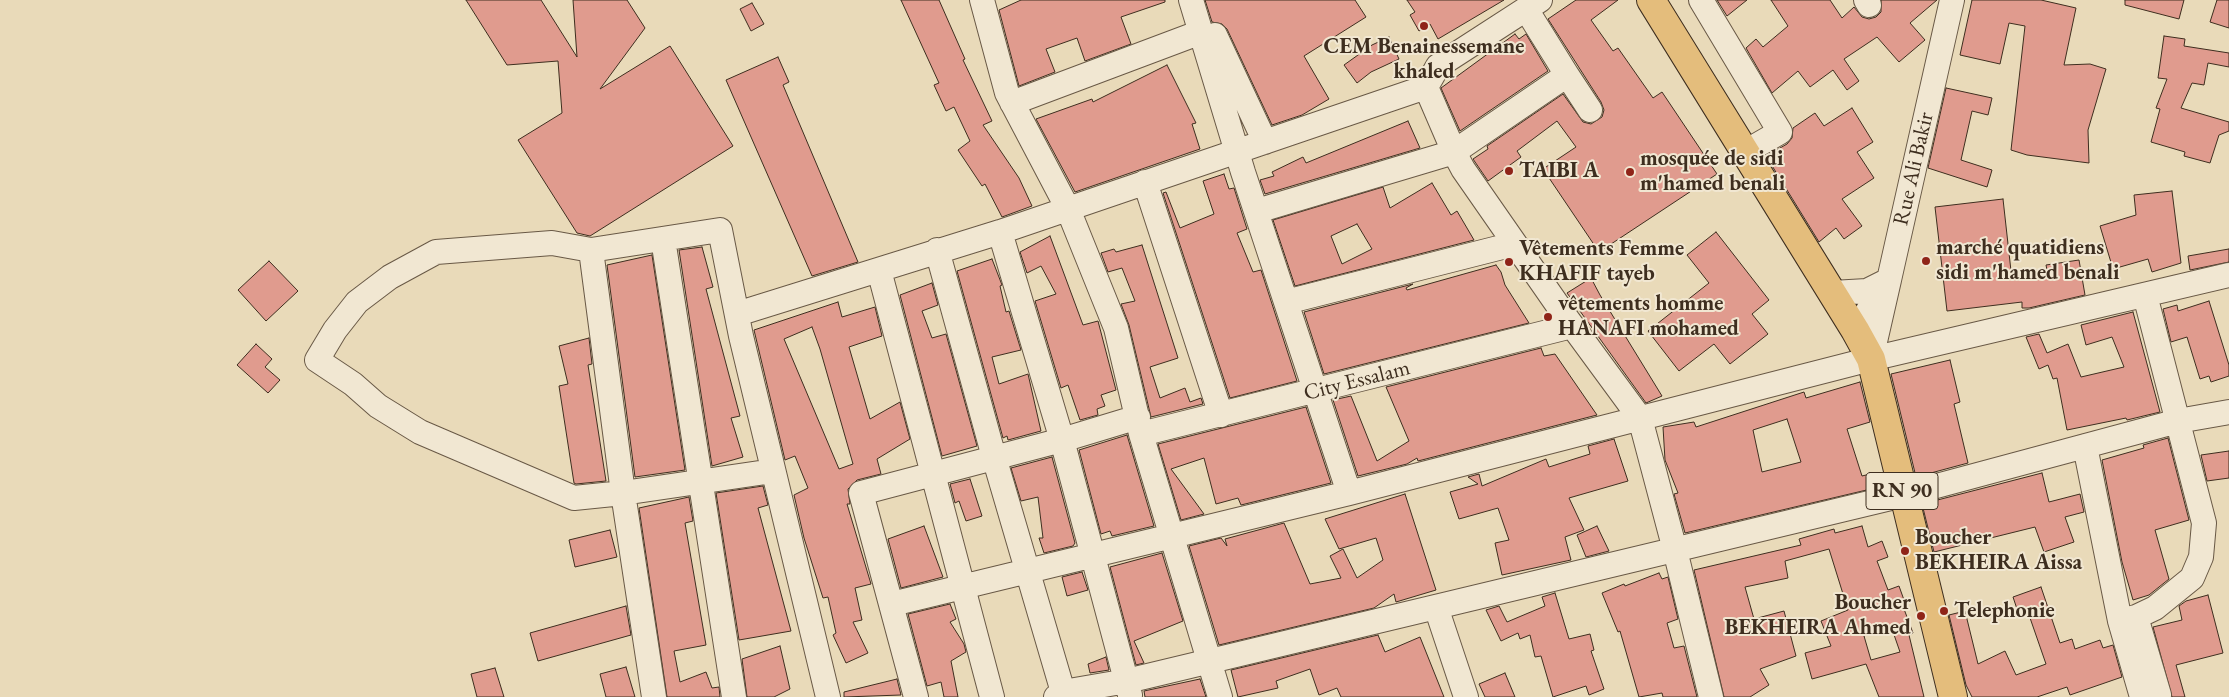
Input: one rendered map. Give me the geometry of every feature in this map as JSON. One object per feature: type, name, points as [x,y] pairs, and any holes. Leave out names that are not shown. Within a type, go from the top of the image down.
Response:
[{"type":"main road","name":"RN 90","points":[[1650,0],[1855,330],[1871,359],[1953,697]]},
{"type":"main road","name":"RN 90","points":[[1669,0],[1763,142],[1832,293]]},
{"type":"street","points":[[982,0],[1007,93],[1068,209],[1116,328],[1140,426],[1220,697]]},
{"type":"street","points":[[1192,0],[1256,211],[1349,493]]},
{"type":"street","points":[[1199,0],[1265,142]]},
{"type":"street","points":[[1689,0],[1763,142],[1780,132],[1701,0]]},
{"type":"street","name":"Rue Ali Bakir","points":[[1855,330],[1889,280],[1952,0]]},
{"type":"street","points":[[737,314],[937,250],[1000,232],[1426,87],[1438,66],[1533,4],[1567,75],[1590,110]]},
{"type":"street","points":[[1012,103],[1201,32]]},
{"type":"street","points":[[1256,211],[1454,152],[1567,75]]},
{"type":"street","points":[[1426,87],[1454,152],[1514,244],[1640,418],[1675,550],[1710,697]]},
{"type":"street","points":[[1145,182],[1221,414]]},
{"type":"street","points":[[773,471],[623,493],[574,498],[420,432],[378,406],[353,384],[317,360],[335,330],[357,302],[390,278],[436,252],[552,243],[591,250],[720,230],[773,471],[828,697]]},
{"type":"street","points":[[1000,232],[1062,440],[1129,689]]},
{"type":"street","points":[[663,239],[734,697]]},
{"type":"street","points":[[1286,302],[1514,244]]},
{"type":"street","points":[[591,250],[623,493],[654,697]]},
{"type":"street","points":[[937,250],[994,457],[1028,571],[1059,695],[1129,689],[1209,662],[1903,495],[2178,421],[2229,412]]},
{"type":"street","points":[[879,270],[992,697]]},
{"type":"street","points":[[916,697],[892,604],[1349,493],[1871,359],[2229,274]]},
{"type":"street","points":[[1832,293],[1868,291],[1889,280]]},
{"type":"street","points":[[1871,359],[1889,280]]},
{"type":"street","points":[[2128,619],[2155,608],[2192,578],[2201,557],[2204,523],[2145,295]]},
{"type":"street","name":"City Essalam","points":[[892,604],[861,493],[1062,440],[1221,414],[1316,392],[1572,326]]},
{"type":"street","points":[[2085,446],[2128,619],[2142,697]]},
{"type":"street","points":[[1436,607],[1466,697]]},
{"type":"street","points":[[2128,619],[2159,695],[2151,697]]},
{"type":"building","points":[[466,0],[541,0],[577,57],[573,0],[627,0],[645,28],[600,89],[670,46],[733,146],[590,236],[577,233],[518,140],[562,113],[558,61],[507,65]]},
{"type":"building","points":[[901,0],[939,0],[965,59],[963,60],[992,121],[983,125],[1019,178],[1032,206],[1002,217],[985,184],[982,186],[958,150],[970,141],[954,107],[946,111],[934,85],[939,83]]},
{"type":"building","points":[[1021,0],[1165,0],[1165,2],[1121,17],[1131,44],[1085,61],[1077,38],[1046,49],[1055,72],[1019,86],[999,10]]},
{"type":"building","points":[[1205,0],[1355,0],[1366,17],[1304,56],[1329,99],[1302,115],[1272,125],[1227,29],[1222,24],[1212,22]]},
{"type":"building","points":[[1407,0],[1504,0],[1438,39],[1430,24],[1419,31],[1410,15],[1415,12]]},
{"type":"building","name":"mosquée de sidi m'hamed benali","points":[[1576,0],[1618,0],[1591,20],[1613,51],[1618,48],[1653,98],[1662,92],[1717,174],[1599,252],[1543,169],[1576,147],[1557,121],[1517,151],[1521,157],[1488,181],[1473,159],[1488,149],[1487,146],[1563,94],[1583,122],[1591,124],[1602,117],[1604,110],[1601,102],[1548,19]]},
{"type":"building","points":[[1717,0],[1747,0],[1727,16]]},
{"type":"building","points":[[1771,0],[1830,0],[1842,18],[1854,7],[1862,17],[1869,19],[1876,17],[1881,12],[1881,0],[1937,0],[1910,23],[1925,40],[1899,62],[1877,37],[1844,59],[1859,81],[1847,90],[1833,70],[1810,87],[1798,71],[1772,93],[1746,48],[1756,39],[1763,47],[1788,26]]},
{"type":"building","points":[[1972,0],[2041,0],[2076,8],[2064,65],[2090,64],[2106,69],[2088,130],[2089,163],[2027,155],[2011,150],[2025,26],[2009,23],[2000,64],[1960,55]]},
{"type":"building","points":[[2125,0],[2184,0],[2179,19],[2125,5]]},
{"type":"building","points":[[2217,0],[2229,0],[2229,28],[2210,22]]},
{"type":"building","points":[[752,3],[764,24],[751,31],[740,9]]},
{"type":"building","points":[[1515,34],[1519,39],[1526,34],[1548,71],[1460,131],[1441,88]]},
{"type":"building","points":[[2164,36],[2185,39],[2184,46],[2229,53],[2229,67],[2208,63],[2204,85],[2192,83],[2181,108],[2229,122],[2229,131],[2219,135],[2210,163],[2184,156],[2185,152],[2151,142],[2160,109],[2156,108],[2167,79],[2158,78]]},
{"type":"building","points":[[1389,37],[1399,59],[1371,72],[1357,83],[1344,65],[1372,45]]},
{"type":"building","points":[[778,57],[789,82],[783,85],[858,262],[812,276],[726,80]]},
{"type":"building","points":[[1167,65],[1196,123],[1192,124],[1200,149],[1075,192],[1036,119],[1092,99],[1093,102]]},
{"type":"building","points":[[1946,88],[1992,98],[1988,115],[1972,111],[1961,160],[1992,170],[1987,187],[1928,168]]},
{"type":"building","points":[[1852,108],[1873,142],[1857,152],[1874,178],[1842,199],[1862,226],[1844,239],[1836,228],[1819,242],[1766,156],[1787,144],[1792,138],[1793,128],[1815,113],[1824,126]]},
{"type":"building","points":[[1408,121],[1420,148],[1265,194],[1260,180],[1274,176],[1272,172],[1303,157],[1306,163]]},
{"type":"building","points":[[1224,174],[1229,189],[1234,188],[1247,229],[1237,233],[1253,272],[1261,270],[1297,381],[1230,398],[1163,193],[1166,192],[1180,228],[1214,214],[1203,181]]},
{"type":"building","points":[[1432,183],[1451,215],[1457,211],[1474,240],[1295,286],[1273,220],[1383,187],[1390,208]],"holes":[[[1357,224],[1372,249],[1342,264],[1331,236]]]},
{"type":"building","points":[[2172,191],[2181,263],[2152,272],[2148,259],[2113,269],[2100,226],[2136,215],[2134,195]]},
{"type":"building","points":[[2003,199],[2011,271],[2047,270],[2046,265],[2079,260],[2085,295],[2029,308],[2022,308],[2022,302],[1947,311],[1935,207]]},
{"type":"building","points":[[1716,232],[1769,300],[1752,314],[1768,334],[1730,364],[1714,344],[1679,371],[1648,331],[1709,283],[1687,255]]},
{"type":"building","points":[[1050,236],[1083,325],[1098,321],[1116,390],[1101,395],[1105,406],[1097,409],[1098,415],[1080,420],[1068,385],[1061,388],[1035,301],[1056,294],[1041,266],[1027,273],[1020,252]]},
{"type":"building","points":[[1142,245],[1178,358],[1150,367],[1160,398],[1185,388],[1190,402],[1201,398],[1203,404],[1151,417],[1129,325],[1121,304],[1135,301],[1122,268],[1108,272],[1101,253],[1114,249],[1116,252]]},
{"type":"building","points":[[702,247],[713,287],[706,289],[740,416],[731,418],[743,457],[712,466],[679,250]]},
{"type":"building","points":[[2229,249],[2229,262],[2190,270],[2188,256]]},
{"type":"building","points":[[652,255],[685,470],[635,477],[607,265]]},
{"type":"building","points":[[992,259],[1002,285],[1000,286],[1006,312],[1009,311],[1021,350],[992,357],[999,384],[1028,374],[1041,431],[1008,440],[1007,436],[1003,438],[957,271]]},
{"type":"building","points":[[269,261],[298,291],[266,321],[238,290]]},
{"type":"building","points":[[1496,265],[1501,272],[1505,285],[1529,323],[1324,374],[1304,312],[1413,284],[1406,288],[1407,290]]},
{"type":"building","points":[[1591,278],[1662,396],[1646,403],[1567,293]]},
{"type":"building","points":[[932,283],[938,305],[922,311],[932,338],[946,334],[977,446],[942,456],[900,295]]},
{"type":"building","points":[[2209,301],[2229,365],[2229,376],[2211,382],[2209,376],[2200,379],[2187,337],[2171,342],[2163,309],[2177,305],[2178,311]]},
{"type":"building","points":[[838,302],[842,317],[875,307],[882,336],[849,347],[870,419],[900,402],[910,439],[877,459],[881,474],[857,480],[848,489],[850,504],[847,504],[871,584],[855,588],[862,620],[853,622],[868,653],[846,663],[833,635],[836,633],[828,597],[823,598],[804,538],[794,495],[808,488],[795,456],[785,460],[754,330]],"holes":[[[812,327],[853,464],[839,469],[784,339]]]},
{"type":"building","points":[[2133,312],[2160,412],[2127,420],[2126,418],[2067,430],[2057,378],[2053,379],[2048,365],[2039,369],[2026,337],[2039,334],[2047,353],[2068,344],[2081,377],[2124,367],[2112,337],[2086,345],[2081,325]]},
{"type":"building","points":[[589,338],[592,364],[588,365],[606,481],[576,484],[574,483],[559,386],[568,384],[559,346]]},
{"type":"building","points":[[256,344],[272,359],[265,367],[280,380],[268,393],[237,365]]},
{"type":"building","points":[[1541,348],[1544,356],[1555,354],[1597,415],[1418,461],[1417,458],[1407,464],[1358,476],[1333,400],[1351,396],[1377,461],[1409,441],[1386,387]]},
{"type":"building","points":[[1950,360],[1960,402],[1954,404],[1968,463],[1916,477],[1891,374]]},
{"type":"building","points":[[1860,382],[1870,422],[1847,429],[1862,476],[1870,474],[1875,488],[1685,533],[1674,494],[1678,493],[1665,460],[1663,427],[1694,422],[1696,427],[1804,392],[1806,398]],"holes":[[[1787,419],[1801,462],[1762,472],[1753,430]]]},
{"type":"building","points":[[1306,407],[1331,483],[1241,505],[1238,498],[1216,504],[1204,458],[1171,469],[1204,514],[1181,520],[1158,444]]},
{"type":"building","points":[[1127,435],[1154,526],[1112,536],[1110,531],[1101,534],[1079,450]]},
{"type":"building","points":[[2168,438],[2189,520],[2155,530],[2169,579],[2149,595],[2133,600],[2122,562],[2102,460],[2144,448],[2143,445]]},
{"type":"building","points":[[1614,439],[1628,481],[1569,498],[1584,530],[1565,537],[1571,560],[1502,575],[1495,543],[1509,540],[1498,508],[1459,519],[1450,492],[1478,484],[1468,477],[1479,474],[1482,486],[1546,459],[1549,467],[1590,454],[1588,446]]},
{"type":"building","points":[[2229,451],[2229,478],[2207,481],[2201,455]]},
{"type":"building","points":[[1052,457],[1075,543],[1073,546],[1044,553],[1039,538],[1043,538],[1038,497],[1021,501],[1011,468]]},
{"type":"building","points":[[2042,473],[2049,502],[2080,494],[2084,512],[2065,517],[2074,542],[2044,552],[2035,527],[1934,552],[1922,504]]},
{"type":"building","points":[[970,479],[982,516],[966,521],[959,501],[955,503],[950,484]]},
{"type":"building","points":[[763,486],[768,505],[758,508],[791,631],[739,640],[716,493]]},
{"type":"building","points":[[1405,494],[1436,590],[1396,602],[1394,594],[1374,608],[1219,645],[1189,546],[1221,538],[1227,546],[1225,539],[1284,523],[1310,584],[1341,578],[1330,556],[1343,549],[1357,578],[1383,560],[1376,538],[1339,549],[1325,519]]},
{"type":"building","points":[[689,497],[693,521],[685,523],[706,645],[674,651],[680,682],[706,672],[712,688],[719,687],[720,697],[667,697],[639,508]]},
{"type":"building","points":[[924,526],[943,577],[901,588],[888,539]]},
{"type":"building","points":[[1597,526],[1609,551],[1586,557],[1577,535]]},
{"type":"building","points":[[1862,526],[1868,547],[1882,541],[1888,557],[1877,561],[1888,590],[1899,586],[1904,600],[1901,601],[1913,633],[1909,635],[1924,697],[1879,697],[1866,664],[1812,679],[1805,653],[1831,646],[1821,621],[1848,610],[1829,549],[1785,561],[1788,578],[1745,587],[1754,619],[1784,611],[1796,656],[1760,669],[1769,685],[1750,697],[1724,697],[1694,570],[1801,545],[1799,539],[1834,529],[1835,533]],"holes":[[[1891,626],[1900,652],[1871,660],[1864,636]]]},
{"type":"building","points":[[610,530],[617,557],[575,567],[569,540]]},
{"type":"building","points":[[1162,553],[1183,621],[1134,641],[1144,663],[1136,665],[1110,567]]},
{"type":"building","points":[[1082,572],[1088,590],[1067,596],[1062,577]]},
{"type":"building","points":[[1659,573],[1662,579],[1668,577],[1678,619],[1667,623],[1674,648],[1684,646],[1697,697],[1663,697],[1662,693],[1639,697],[1620,631],[1618,632],[1602,593]]},
{"type":"building","points":[[2041,587],[2060,643],[2072,639],[2075,649],[2100,640],[2103,648],[2113,645],[2122,677],[2070,695],[2067,687],[2037,697],[1972,697],[1966,685],[1949,615],[1965,611],[1978,664],[2005,651],[2016,675],[2046,664],[2029,615],[2020,618],[2013,597]]},
{"type":"building","points":[[1555,593],[1569,639],[1590,634],[1594,650],[1591,651],[1604,689],[1589,695],[1586,686],[1553,697],[1541,656],[1535,657],[1530,635],[1520,639],[1518,633],[1501,641],[1486,610],[1499,606],[1507,622],[1545,606],[1542,597]]},
{"type":"building","points":[[2208,595],[2223,653],[2176,665],[2185,697],[2172,697],[2153,627],[2182,620],[2179,606],[2186,601]]},
{"type":"building","points":[[950,604],[956,619],[950,622],[964,644],[966,652],[951,661],[958,697],[944,697],[941,682],[927,686],[908,614]]},
{"type":"building","points":[[626,606],[631,635],[538,661],[530,633]]},
{"type":"building","points":[[1378,635],[1385,652],[1420,637],[1444,697],[1341,697],[1337,688],[1319,695],[1310,669],[1276,681],[1278,688],[1238,697],[1231,670]]},
{"type":"building","points":[[780,646],[790,689],[774,697],[747,697],[742,659]]},
{"type":"building","points":[[1106,657],[1109,670],[1090,673],[1088,664]]},
{"type":"building","points":[[626,667],[635,697],[606,697],[600,674]]},
{"type":"building","points":[[495,668],[504,697],[477,697],[471,674]]},
{"type":"building","points":[[1505,673],[1515,697],[1485,697],[1479,684]]},
{"type":"building","points":[[897,679],[901,695],[844,697],[844,692]]},
{"type":"building","points":[[1200,679],[1206,697],[1145,697],[1144,691]]},
{"type":"place","name":"CEM Benainessemane khaled","points":[[1424,26]]},
{"type":"place","name":"TAIBI A","points":[[1509,171]]},
{"type":"place","name":"mosquée de sidi m'hamed benali","points":[[1630,172]]},
{"type":"place","name":"marché quatidiens sidi m'hamed benali","points":[[1926,261]]},
{"type":"place","name":"Vêtements Femme KHAFIF tayeb","points":[[1509,262]]},
{"type":"place","name":"vêtements homme HANAFI mohamed","points":[[1548,317]]},
{"type":"place","name":"Boucher BEKHEIRA Aissa","points":[[1905,551]]},
{"type":"place","name":"Telephonie","points":[[1944,611]]},
{"type":"place","name":"Boucher BEKHEIRA Ahmed","points":[[1921,616]]}]
